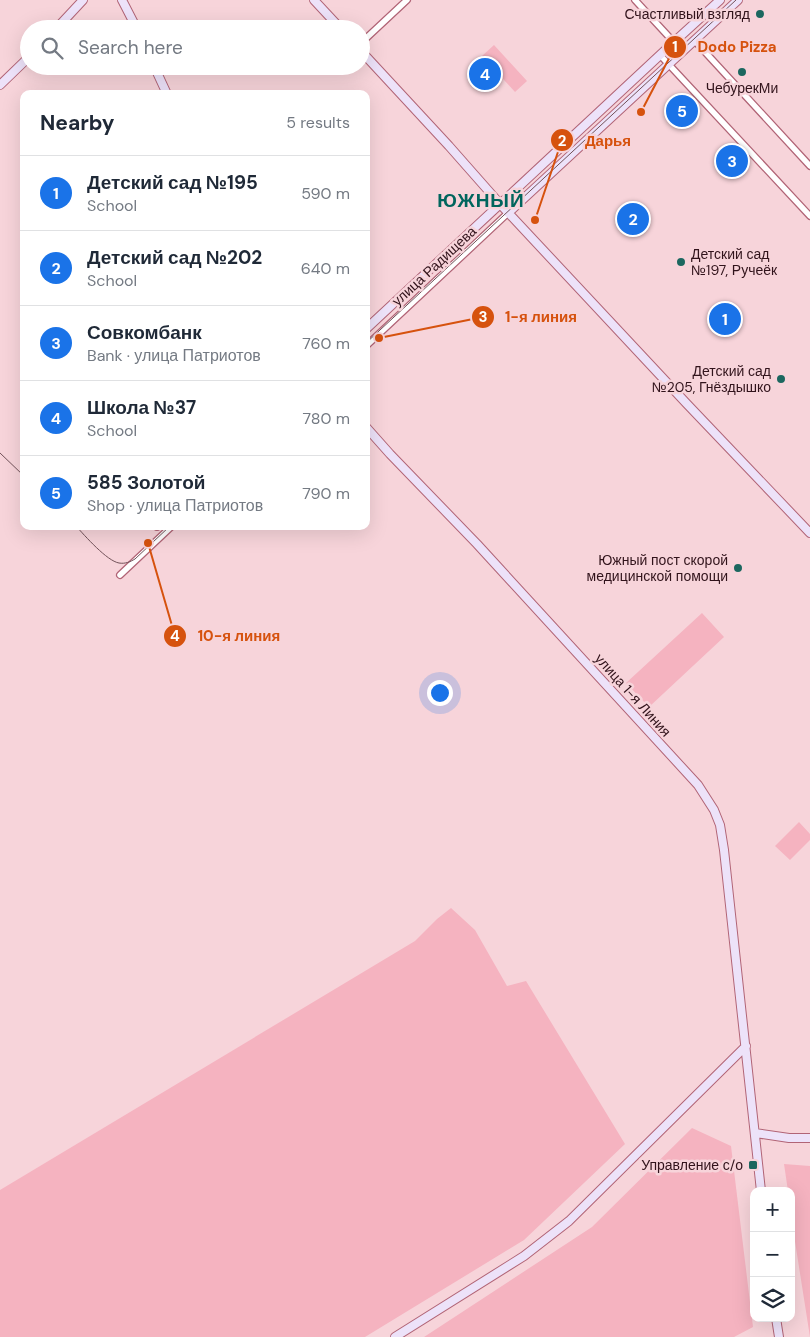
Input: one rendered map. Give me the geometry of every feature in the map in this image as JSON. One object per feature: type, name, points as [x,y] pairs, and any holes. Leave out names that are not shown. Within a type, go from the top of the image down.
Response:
[{"type":"street","points":[[64,20],[83,0]]},
{"type":"street","points":[[122,0],[132,20]]},
{"type":"street","points":[[314,0],[333,20]]},
{"type":"street","points":[[370,35],[407,0]]},
{"type":"street","points":[[634,0],[682,51]]},
{"type":"street","name":"улица Радищева","points":[[370,325],[720,0]]},
{"type":"street","name":"улица Радищева","points":[[370,342],[738,0]]},
{"type":"street","points":[[694,40],[810,166]]},
{"type":"street","points":[[660,55],[810,216]]},
{"type":"street","points":[[370,61],[501,205],[810,533]]},
{"type":"street","points":[[0,85],[20,66]]},
{"type":"street","points":[[158,75],[165,90]]},
{"type":"street","name":"улица 1-я Линия","points":[[370,432],[598,674],[698,785],[714,810],[722,837],[761,1187]]},
{"type":"street","points":[[120,575],[168,530]]},
{"type":"street","points":[[394,1337],[524,1256],[568,1221],[746,1046]]},
{"type":"street","points":[[755,1133],[789,1138],[810,1138]]},
{"type":"street","points":[[777,1322],[780,1337]]},
{"type":"shaded area","points":[[494,45],[527,81],[515,92],[482,56]]},
{"type":"shaded area","points":[[702,613],[724,637],[649,707],[626,683]]},
{"type":"shaded area","points":[[799,822],[810,834],[810,840],[790,860],[775,846]]},
{"type":"shaded area","points":[[451,908],[475,930],[507,986],[526,981],[625,1144],[524,1240],[365,1337],[0,1337],[0,1190],[415,941]]},
{"type":"shaded area","points":[[692,1128],[731,1146],[750,1302],[750,1322],[752,1322],[753,1327],[734,1337],[424,1337],[592,1227]]},
{"type":"shaded area","points":[[784,1164],[810,1166],[810,1337],[795,1241],[795,1187],[787,1187]]},
{"type":"tram line","points":[[370,339],[736,0]]},
{"type":"tram line","points":[[0,453],[20,472]]},
{"type":"tram line","points":[[80,530],[108,558],[121,563],[135,559],[166,530]]},
{"type":"place","name":"Счастливый взгляд","points":[[760,14]]},
{"type":"place","name":"ЧебурекМи","points":[[742,72]]},
{"type":"place","name":"Школа №37","points":[[485,74]]},
{"type":"place","name":"585 Золотой","points":[[682,111]]},
{"type":"place","name":"Dodo Pizza","points":[[641,112]]},
{"type":"place","name":"Совкомбанк","points":[[732,161]]},
{"type":"place","name":"Детский сад №202","points":[[633,219]]},
{"type":"place","name":"Дарья","points":[[535,220]]},
{"type":"place","name":"Детский сад №197, Ручеёк","points":[[681,262]]},
{"type":"place","name":"Детский сад №195","points":[[725,319]]},
{"type":"place","name":"1-я линия","points":[[379,338]]},
{"type":"place","name":"Детский сад №205, Гнёздышко","points":[[781,379]]},
{"type":"place","name":"10-я линия","points":[[148,543]]},
{"type":"place","name":"Южный пост скорой медицинской помощи","points":[[738,568]]},
{"type":"place","name":"Управление с/о","points":[[753,1165]]},
{"type":"district","name":"ЮЖНЫЙ","points":[[481,200]]}]
